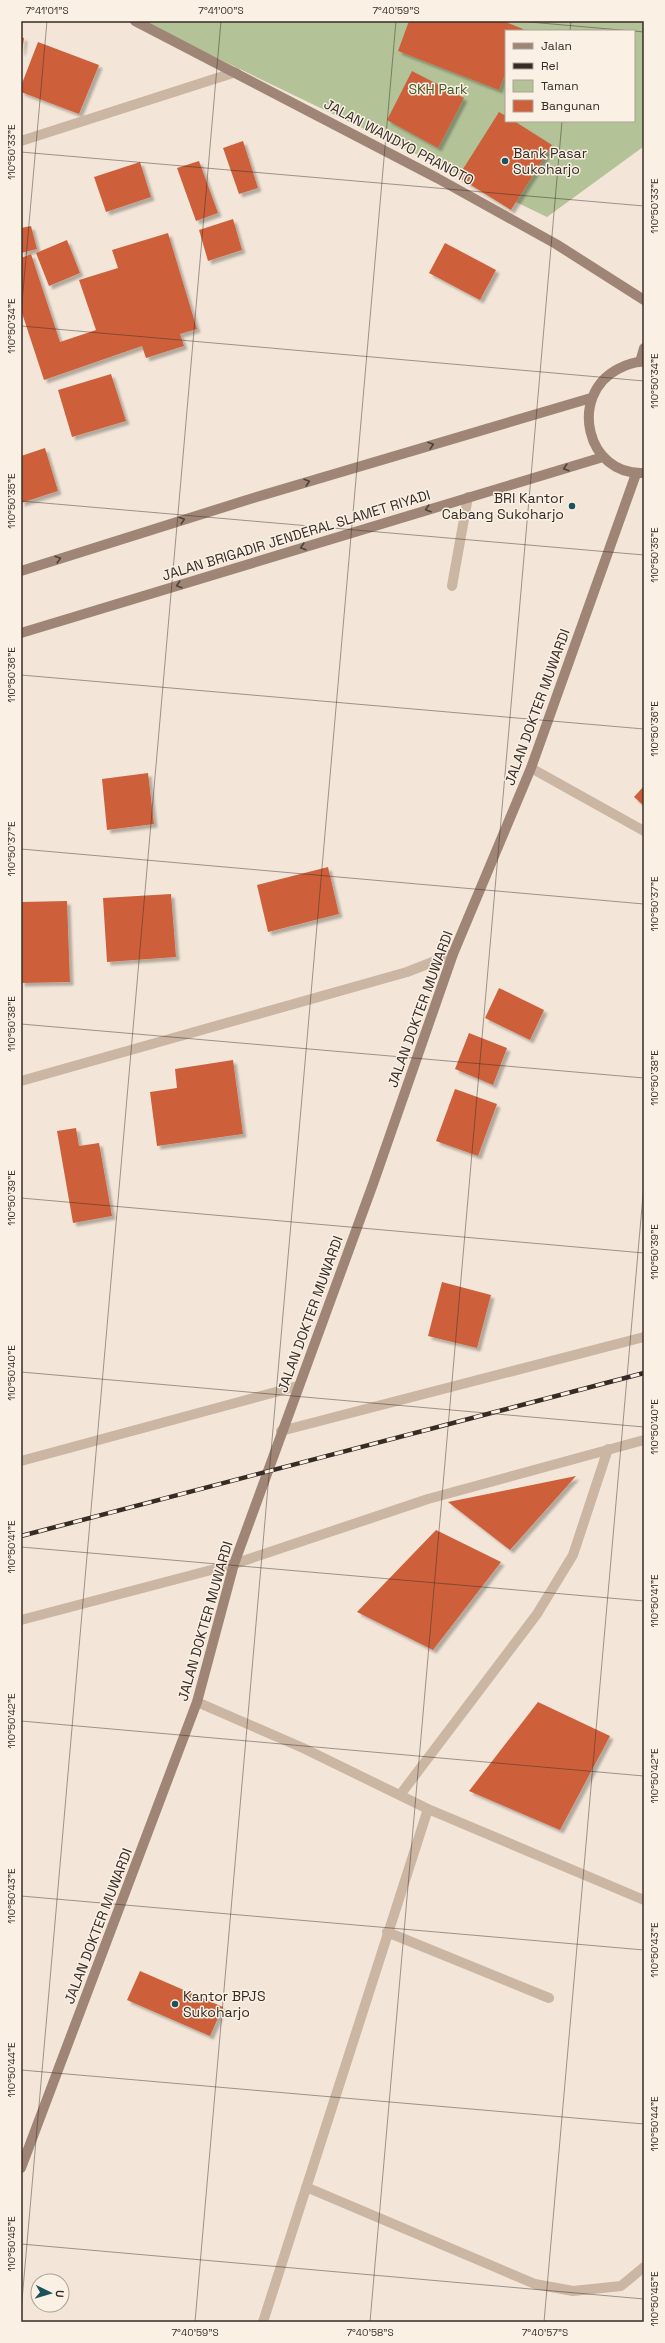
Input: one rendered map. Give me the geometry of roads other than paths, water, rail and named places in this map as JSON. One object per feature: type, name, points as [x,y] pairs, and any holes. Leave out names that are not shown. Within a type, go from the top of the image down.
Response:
[{"type":"main road","name":"JALAN WANDYO PRANOTO","points":[[135,21],[236,72],[437,178],[535,232],[644,300]]},
{"type":"main road","points":[[640,474],[618,468],[603,457],[594,444],[589,429],[588,414],[591,398],[599,384],[611,372],[625,365],[642,362],[644,348]]},
{"type":"main road","points":[[21,570],[250,499],[591,398]]},
{"type":"main road","name":"JALAN BRIGADIR JENDERAL SLAMET RIYADI","points":[[21,633],[603,457]]},
{"type":"main road","name":"JALAN DOKTER MUWARDI","points":[[21,2168],[197,1702],[234,1564],[281,1431],[373,1184],[453,954],[531,768],[640,474]]},
{"type":"street","points":[[21,141],[236,72]]},
{"type":"street","points":[[452,586],[468,497]]},
{"type":"street","points":[[531,768],[644,831]]},
{"type":"street","points":[[21,1081],[406,972],[453,954]]},
{"type":"street","points":[[281,1431],[644,1337]]},
{"type":"street","points":[[21,1461],[298,1386]]},
{"type":"street","points":[[21,1620],[234,1564],[428,1499],[644,1440]]},
{"type":"street","points":[[400,1795],[537,1614],[569,1562],[608,1449]]},
{"type":"street","points":[[197,1702],[303,1748],[428,1809],[644,1900]]},
{"type":"street","points":[[263,2322],[387,1932],[428,1809]]},
{"type":"street","points":[[387,1932],[549,1998]]},
{"type":"street","points":[[306,2187],[535,2284],[573,2291],[621,2286],[644,2267]]},
{"type":"railway","points":[[21,1536],[644,1373]]},
{"type":"place","name":"Bank Pasar Sukoharjo","points":[[505,161]]},
{"type":"place","name":"BRI Kantor Cabang Sukoharjo","points":[[572,506]]},
{"type":"place","name":"Kantor BPJS Sukoharjo","points":[[175,2004]]},
{"type":"park label","name":"SKH Park","points":[[438,89]]}]
